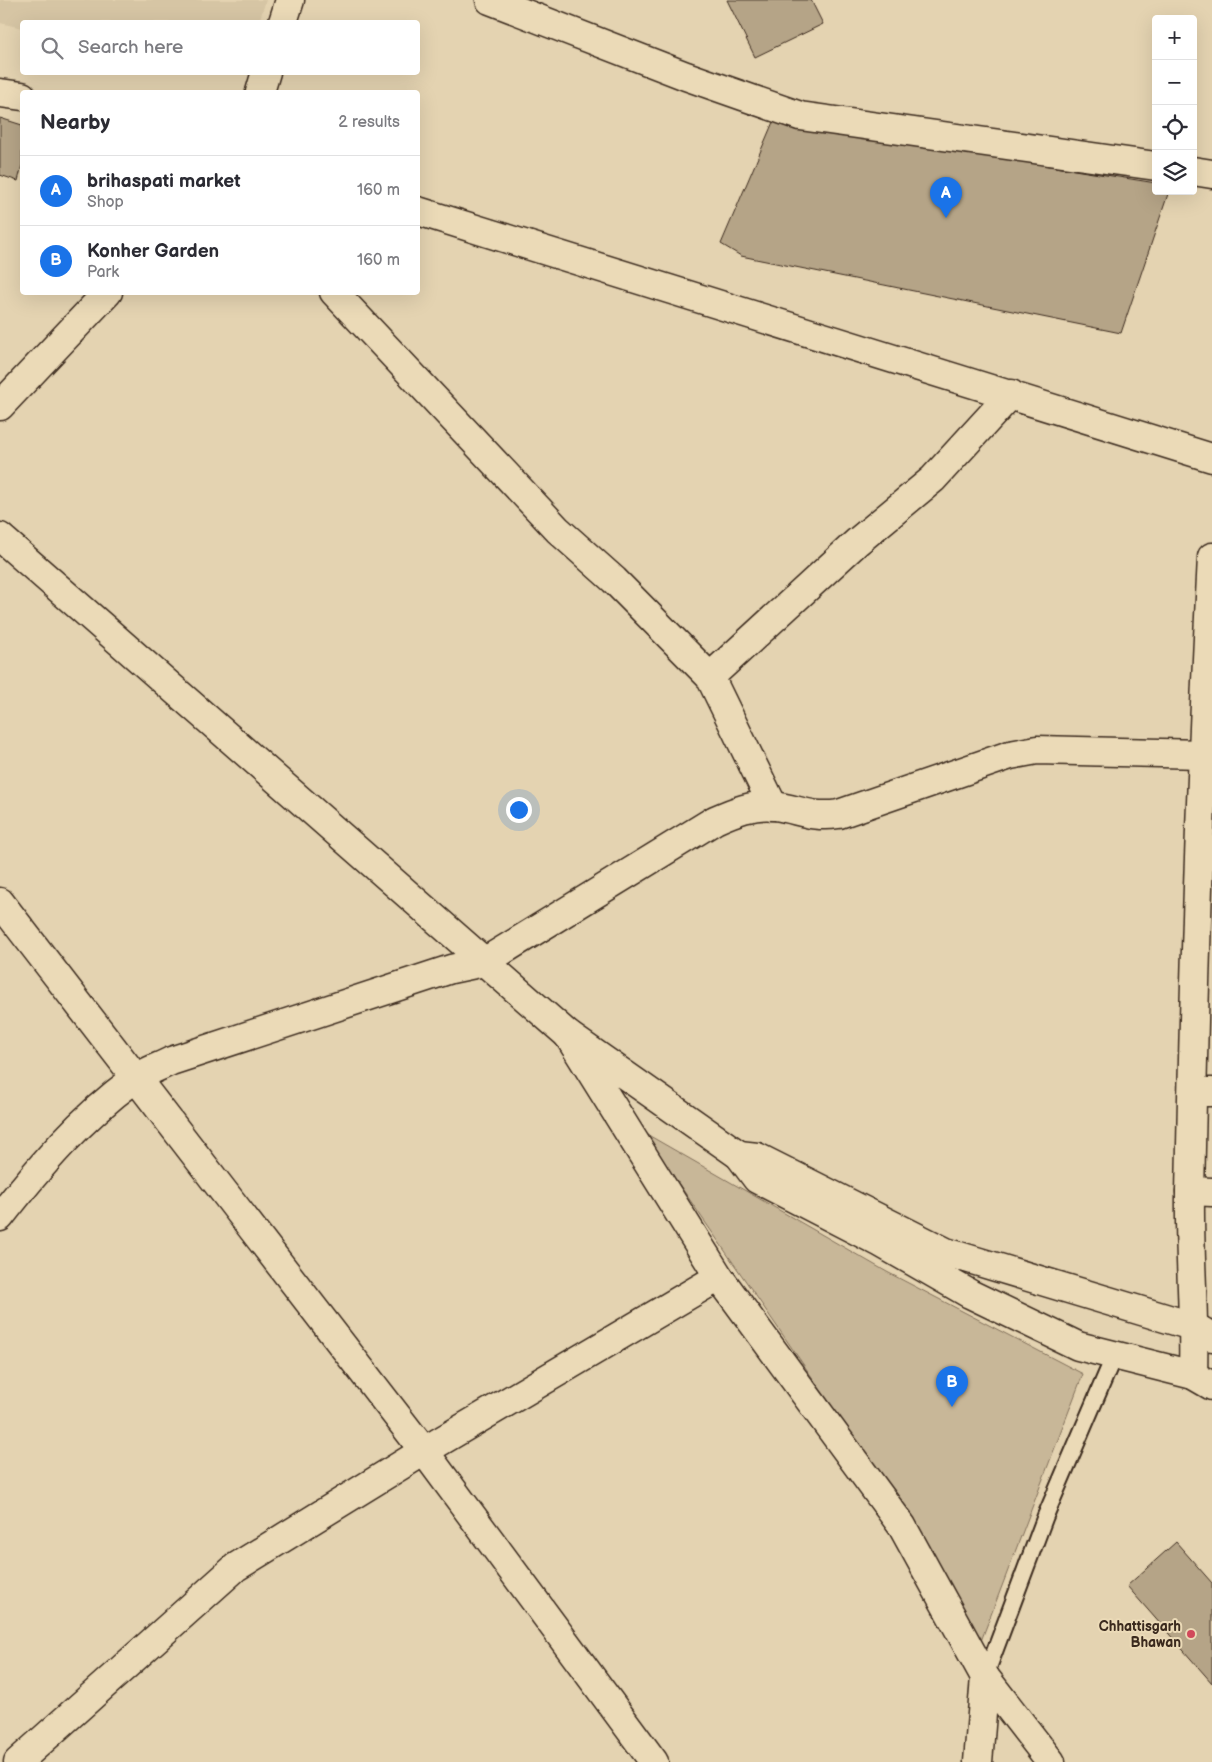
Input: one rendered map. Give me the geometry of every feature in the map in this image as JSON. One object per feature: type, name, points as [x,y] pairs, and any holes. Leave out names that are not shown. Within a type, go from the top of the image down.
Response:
[{"type":"street","points":[[284,20],[290,0]]},
{"type":"street","points":[[490,0],[686,76],[800,116],[1152,165]]},
{"type":"street","points":[[261,90],[265,75]]},
{"type":"street","points":[[0,92],[20,96]]},
{"type":"street","points":[[1197,172],[1212,174]]},
{"type":"street","points":[[420,212],[1212,458]]},
{"type":"street","points":[[0,406],[105,295]]},
{"type":"street","points":[[337,295],[558,530],[614,580],[710,677],[773,806]]},
{"type":"street","points":[[710,677],[857,542],[933,479],[1011,394]]},
{"type":"street","points":[[0,538],[568,1035],[739,1155],[757,1178],[881,1243],[970,1294],[1078,1346],[1202,1381],[1201,1192],[1205,875],[1202,754],[1212,557]]},
{"type":"street","points":[[0,1217],[41,1164],[86,1120],[135,1078],[181,1058],[451,969],[484,962],[715,820],[735,811],[773,806],[820,817],[839,814],[1010,755],[1037,750],[1202,754]]},
{"type":"street","points":[[0,902],[424,1451],[654,1762]]},
{"type":"street","points":[[568,1035],[720,1276],[902,1526],[985,1677],[1052,1762]]},
{"type":"street","points":[[739,1155],[757,1156],[946,1252],[1203,1332]]},
{"type":"street","points":[[18,1762],[236,1568],[424,1451],[720,1276]]},
{"type":"street","points":[[978,1762],[985,1677]]},
{"type":"lane","points":[[985,1677],[1045,1517],[1114,1356]]},
{"type":"shaded area","points":[[0,0],[266,0],[260,20],[20,20],[20,28],[0,23]]},
{"type":"shaded area","points":[[643,1132],[887,1272],[1083,1374],[981,1641],[856,1441]]},
{"type":"building","points":[[727,0],[811,0],[823,24],[755,57]]},
{"type":"building","points":[[0,118],[20,124],[20,173],[18,181],[0,175]]},
{"type":"building","points":[[773,122],[1152,182],[1152,195],[1168,195],[1121,333],[741,256],[721,244]]},
{"type":"building","name":"Chhattisgarh Bhawan","points":[[1176,1542],[1212,1583],[1212,1683],[1127,1586]]},
{"type":"place","name":"brihaspati market","points":[[946,218]]},
{"type":"place","name":"Konher Garden","points":[[952,1407]]},
{"type":"place","name":"Chhattisgarh Bhawan","points":[[1191,1634]]}]
